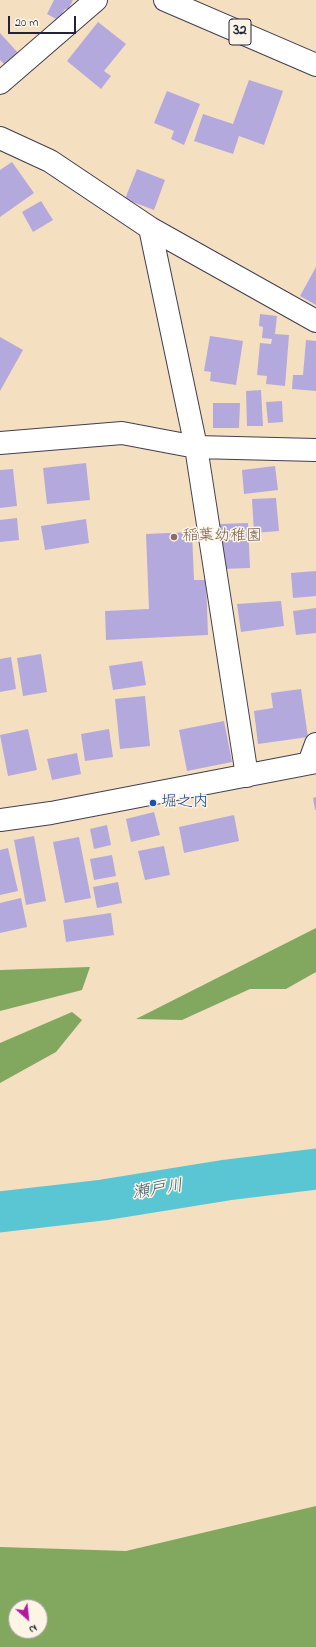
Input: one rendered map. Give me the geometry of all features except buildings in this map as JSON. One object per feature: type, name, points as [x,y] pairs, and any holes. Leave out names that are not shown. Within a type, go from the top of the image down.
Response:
[{"type":"street","points":[[0,83],[96,0]]},
{"type":"street","name":"32","points":[[165,0],[316,64]]},
{"type":"street","points":[[0,138],[50,161],[150,228],[316,321]]},
{"type":"street","points":[[150,228],[196,447],[247,776]]},
{"type":"street","points":[[0,442],[122,433],[196,447],[316,450]]},
{"type":"street","points":[[0,820],[50,813],[247,776],[314,757]]},
{"type":"green space","points":[[316,928],[316,972],[286,989],[250,989],[182,1020],[136,1019]]},
{"type":"green space","points":[[90,967],[82,990],[0,1011],[0,970]]},
{"type":"green space","points":[[72,1012],[82,1020],[56,1052],[0,1083],[0,1043]]},
{"type":"green space","points":[[316,1506],[316,1647],[0,1647],[0,1547],[126,1551]]},
{"type":"waterway","name":"瀬戸川","points":[[0,1212],[103,1200],[227,1180],[316,1169]]},
{"type":"place","name":"稲葉幼稚園","points":[[174,537]]},
{"type":"place","name":"堀之内","points":[[153,803]]}]
